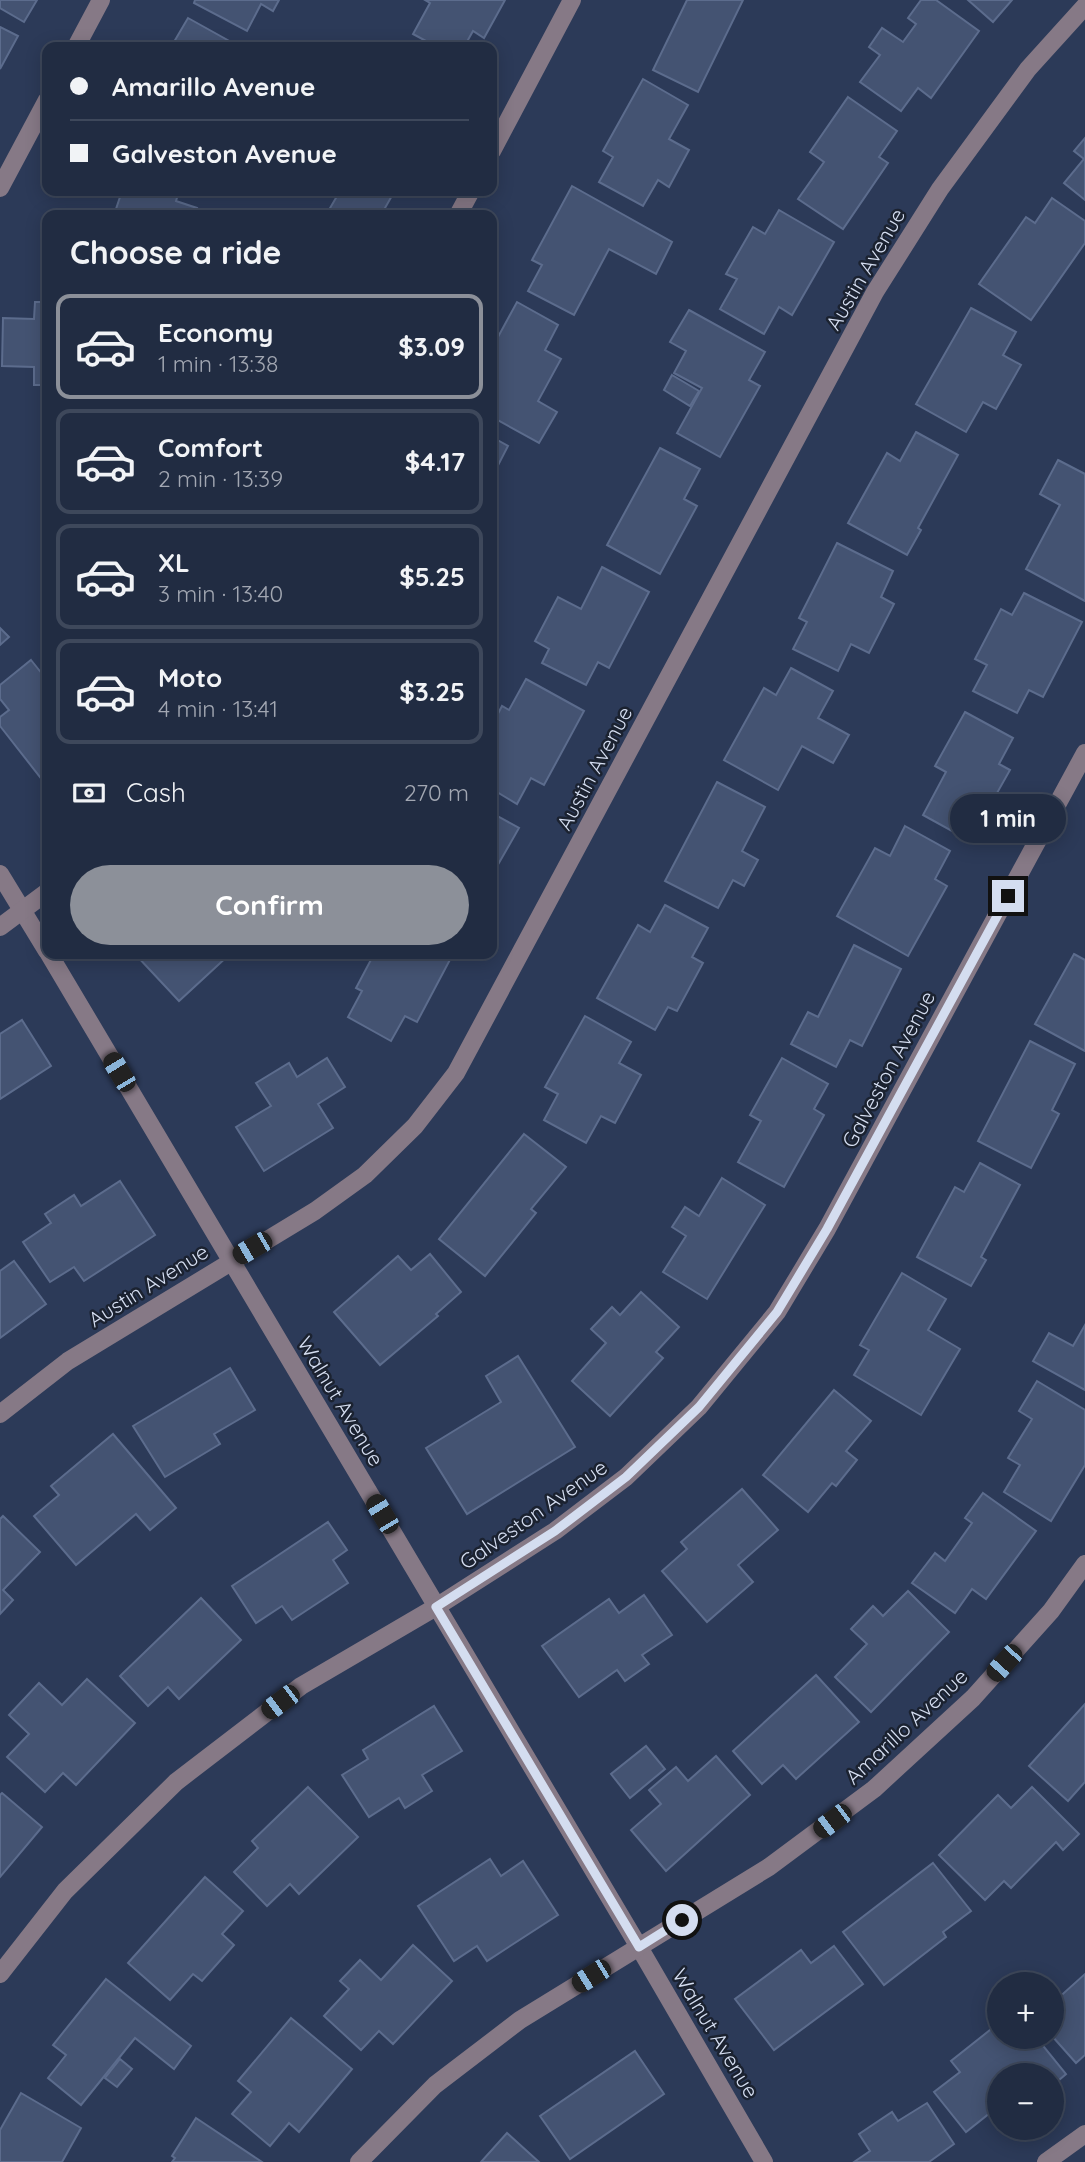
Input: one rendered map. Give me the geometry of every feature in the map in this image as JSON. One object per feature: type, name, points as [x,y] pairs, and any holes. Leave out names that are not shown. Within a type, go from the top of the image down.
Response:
[{"type":"street","points":[[79,42],[101,0]]},
{"type":"street","points":[[497,142],[572,0]]},
{"type":"street","name":"Austin Avenue","points":[[0,1413],[68,1361],[314,1211],[365,1175],[415,1126],[456,1073],[875,292],[948,178],[1028,69],[1085,6]]},
{"type":"street","points":[[0,188],[42,109]]},
{"type":"street","name":"Galveston Avenue","points":[[0,1974],[65,1891],[176,1782],[301,1686],[436,1607],[555,1531],[626,1477],[699,1407],[777,1312],[827,1229],[1085,753]]},
{"type":"street","name":"Walnut Avenue","points":[[0,874],[42,942]]},
{"type":"street","points":[[0,927],[42,896]]},
{"type":"street","name":"Walnut Avenue","points":[[52,959],[764,2162]]},
{"type":"street","name":"Amarillo Avenue","points":[[359,2162],[435,2085],[520,2020],[769,1867],[874,1789],[972,1699],[1051,1611],[1085,1564]]},
{"type":"street","points":[[1046,2162],[1085,2134]]},
{"type":"building","points":[[0,0],[37,0],[24,22],[0,8]]},
{"type":"building","points":[[195,0],[279,0],[273,11],[261,4],[247,31],[194,3]]},
{"type":"building","points":[[425,0],[505,0],[484,38],[473,31],[467,42],[428,42],[413,34],[430,3]]},
{"type":"building","points":[[687,0],[743,0],[698,92],[653,70]]},
{"type":"building","points":[[921,0],[936,0],[979,31],[931,98],[918,88],[901,111],[860,82],[880,55],[869,47],[882,28],[903,42],[916,24],[908,18]]},
{"type":"building","points":[[968,0],[1012,0],[993,22]]},
{"type":"building","points":[[188,18],[231,42],[174,42]]},
{"type":"building","points":[[0,27],[18,36],[0,69]]},
{"type":"building","points":[[643,79],[688,105],[669,139],[689,150],[669,187],[658,180],[643,206],[599,182],[613,157],[603,151]]},
{"type":"building","points":[[848,97],[897,131],[879,157],[888,163],[843,229],[798,199],[824,162],[810,152]]},
{"type":"building","points":[[1085,138],[1085,200],[1064,183],[1084,159],[1074,151]]},
{"type":"building","points":[[572,186],[672,242],[656,274],[609,249],[574,315],[528,291],[542,265],[532,260]]},
{"type":"building","points":[[120,196],[178,196],[176,201],[197,208],[196,210],[116,210]]},
{"type":"building","points":[[337,196],[392,196],[384,210],[329,210]]},
{"type":"building","points":[[1052,198],[1085,221],[1085,243],[1031,320],[979,284],[1026,217],[1035,223]]},
{"type":"building","points":[[779,210],[834,242],[792,315],[779,307],[764,334],[720,309],[737,279],[726,274],[753,227],[765,234]]},
{"type":"building","points":[[35,302],[42,302],[42,385],[34,385],[34,367],[2,366],[3,318],[34,319]]},
{"type":"building","points":[[517,302],[558,325],[545,350],[561,359],[538,401],[557,412],[539,443],[497,420],[497,339]]},
{"type":"building","points":[[971,308],[1016,332],[1003,355],[1021,365],[996,409],[983,402],[966,432],[916,404]]},
{"type":"building","points":[[689,310],[765,352],[749,380],[760,386],[720,457],[677,433],[702,388],[674,373],[686,351],[670,342]]},
{"type":"building","points":[[672,375],[699,391],[690,406],[664,390]]},
{"type":"building","points":[[916,432],[958,455],[918,528],[921,530],[907,555],[848,523],[887,453],[900,461]]},
{"type":"building","points":[[497,440],[508,446],[497,467]]},
{"type":"building","points":[[660,448],[700,469],[684,499],[697,506],[660,574],[607,545]]},
{"type":"building","points":[[1058,460],[1085,474],[1085,601],[1026,569],[1060,505],[1040,494]]},
{"type":"building","points":[[837,543],[893,571],[881,597],[894,604],[869,653],[851,644],[838,671],[793,649],[807,622],[799,618]]},
{"type":"building","points":[[602,567],[649,592],[609,668],[598,662],[586,685],[542,663],[549,649],[535,641],[558,597],[581,609]]},
{"type":"building","points":[[1024,593],[1082,622],[1043,697],[1029,690],[1017,713],[973,691],[987,665],[975,659],[1001,609],[1012,615]]},
{"type":"building","points":[[0,628],[9,637],[0,645]]},
{"type":"building","points":[[31,660],[42,674],[42,780],[0,726],[0,717],[9,710],[0,699],[0,685]]},
{"type":"building","points":[[791,668],[833,691],[818,718],[849,735],[833,763],[802,746],[778,790],[724,760],[764,688],[776,695]]},
{"type":"building","points":[[526,679],[584,711],[544,785],[531,778],[517,804],[497,792],[497,716],[502,706],[509,710]]},
{"type":"building","points":[[965,712],[1013,738],[999,764],[1010,770],[970,841],[923,815],[946,772],[935,766]]},
{"type":"building","points":[[717,782],[765,807],[742,851],[758,860],[744,886],[733,880],[718,908],[665,881]]},
{"type":"building","points":[[497,816],[519,828],[497,866]]},
{"type":"building","points":[[905,826],[950,851],[935,879],[947,886],[908,956],[837,916],[875,848],[890,856]]},
{"type":"building","points":[[665,905],[708,928],[692,957],[703,963],[677,1011],[668,1007],[655,1030],[597,998],[638,925],[650,932]]},
{"type":"building","points":[[854,945],[901,969],[862,1046],[850,1040],[836,1067],[791,1044],[808,1012],[818,1017]]},
{"type":"building","points":[[1074,954],[1085,960],[1085,1051],[1035,1024]]},
{"type":"building","points":[[140,959],[225,959],[179,1001]]},
{"type":"building","points":[[371,959],[450,959],[417,1022],[405,1016],[391,1041],[348,1017],[362,991],[356,988]]},
{"type":"building","points":[[585,1016],[631,1042],[619,1063],[641,1075],[615,1123],[601,1116],[586,1143],[544,1120],[558,1094],[545,1087]]},
{"type":"building","points":[[22,1020],[51,1066],[0,1099],[0,1034]]},
{"type":"building","points":[[1030,1041],[1075,1064],[1052,1110],[1059,1114],[1031,1168],[978,1141]]},
{"type":"building","points":[[327,1058],[345,1087],[318,1104],[333,1128],[264,1171],[236,1127],[271,1106],[256,1083],[289,1063],[297,1077]]},
{"type":"building","points":[[782,1058],[828,1084],[814,1109],[824,1115],[784,1187],[738,1162],[761,1121],[750,1115]]},
{"type":"building","points":[[524,1134],[566,1167],[531,1209],[536,1213],[485,1276],[439,1239]]},
{"type":"building","points":[[980,1163],[1020,1185],[981,1257],[986,1260],[971,1286],[917,1257],[955,1187],[964,1192]]},
{"type":"building","points":[[722,1178],[765,1205],[707,1299],[663,1272],[686,1236],[672,1227],[685,1207],[699,1216]]},
{"type":"building","points":[[120,1181],[155,1235],[84,1281],[74,1267],[50,1282],[23,1242],[51,1223],[45,1214],[74,1195],[81,1206]]},
{"type":"building","points":[[430,1254],[461,1292],[436,1314],[438,1316],[380,1365],[334,1312],[398,1256],[411,1270]]},
{"type":"building","points":[[14,1261],[46,1304],[0,1338],[0,1271]]},
{"type":"building","points":[[902,1273],[946,1299],[928,1330],[960,1349],[921,1415],[854,1375],[869,1350],[860,1345]]},
{"type":"building","points":[[641,1292],[679,1327],[656,1352],[663,1358],[610,1416],[572,1381],[606,1343],[591,1329],[612,1307],[620,1315]]},
{"type":"building","points":[[1085,1325],[1085,1390],[1033,1361],[1049,1333],[1073,1346]]},
{"type":"building","points":[[518,1356],[575,1447],[467,1514],[426,1448],[501,1402],[486,1376]]},
{"type":"building","points":[[230,1368],[255,1410],[214,1434],[220,1444],[165,1477],[133,1426]]},
{"type":"building","points":[[1037,1381],[1085,1410],[1085,1465],[1051,1521],[1004,1492],[1020,1465],[1008,1458],[1032,1419],[1019,1411]]},
{"type":"building","points":[[834,1390],[871,1421],[846,1451],[857,1460],[836,1486],[832,1483],[808,1512],[763,1475]]},
{"type":"building","points":[[113,1434],[176,1508],[150,1530],[136,1514],[76,1565],[34,1516],[59,1495],[51,1486]]},
{"type":"building","points":[[742,1489],[778,1530],[738,1565],[753,1582],[707,1622],[662,1571],[687,1549],[681,1542]]},
{"type":"building","points":[[983,1493],[1036,1531],[986,1599],[972,1589],[955,1613],[912,1583],[935,1553],[945,1561],[972,1523],[965,1518]]},
{"type":"building","points":[[3,1516],[40,1552],[3,1590],[13,1600],[0,1614],[0,1519]]},
{"type":"building","points":[[328,1522],[347,1550],[333,1560],[348,1583],[292,1620],[282,1606],[256,1623],[232,1586]]},
{"type":"building","points":[[908,1591],[949,1632],[871,1712],[835,1677],[867,1644],[851,1629],[873,1606],[883,1616]]},
{"type":"building","points":[[644,1595],[672,1635],[642,1655],[649,1664],[625,1681],[617,1670],[579,1697],[542,1646],[609,1599],[619,1613]]},
{"type":"building","points":[[201,1598],[241,1640],[179,1699],[168,1687],[148,1706],[120,1676]]},
{"type":"building","points":[[816,1675],[859,1722],[796,1779],[783,1765],[762,1784],[733,1751]]},
{"type":"building","points":[[87,1679],[135,1723],[76,1785],[63,1773],[45,1792],[7,1757],[29,1734],[9,1715],[39,1683],[62,1705]]},
{"type":"building","points":[[1085,1704],[1085,1782],[1068,1801],[1029,1766]]},
{"type":"building","points":[[434,1706],[462,1751],[422,1775],[432,1791],[405,1808],[399,1798],[369,1817],[342,1775],[368,1759],[363,1750]]},
{"type":"building","points":[[646,1746],[665,1769],[630,1798],[611,1774]]},
{"type":"building","points":[[716,1756],[750,1795],[666,1871],[631,1830],[661,1804],[649,1790],[676,1767],[688,1781]]},
{"type":"building","points":[[308,1787],[358,1837],[299,1894],[290,1884],[267,1906],[234,1872],[258,1848],[252,1841]]},
{"type":"building","points":[[1032,1787],[1079,1834],[1063,1850],[1056,1842],[1011,1888],[1004,1881],[985,1900],[939,1855],[998,1795],[1011,1808]]},
{"type":"building","points":[[2,1793],[42,1827],[0,1877],[0,1795]]},
{"type":"building","points":[[490,1859],[501,1876],[523,1861],[558,1915],[487,1961],[477,1946],[454,1961],[418,1906]]},
{"type":"building","points":[[933,1863],[971,1911],[943,1932],[946,1937],[884,1985],[843,1932]]},
{"type":"building","points":[[205,1877],[243,1911],[222,1934],[234,1945],[202,1981],[193,1974],[170,2000],[128,1963]]},
{"type":"building","points":[[413,1945],[452,1981],[393,2044],[379,2031],[361,2050],[324,2016],[349,1989],[340,1981],[360,1960],[381,1980]]},
{"type":"building","points":[[834,1946],[863,1984],[774,2050],[735,1999],[801,1950],[811,1963]]},
{"type":"building","points":[[1085,1974],[1085,2055],[1076,2063],[1064,2049],[1064,1993]]},
{"type":"building","points":[[106,1979],[191,2046],[174,2069],[135,2038],[81,2105],[48,2078],[66,2055],[53,2045]]},
{"type":"building","points":[[291,2018],[352,2069],[299,2132],[289,2123],[270,2146],[232,2114],[251,2092],[238,2081]]},
{"type":"building","points":[[987,2032],[987,2049],[1046,2049],[1057,2063],[987,2063],[987,2115],[966,2132],[934,2092],[960,2072],[951,2061]]},
{"type":"building","points":[[635,2051],[664,2094],[570,2159],[540,2116]]},
{"type":"building","points":[[120,2059],[132,2069],[117,2087],[105,2078]]},
{"type":"building","points":[[21,2093],[81,2128],[62,2162],[0,2162],[0,2130]]},
{"type":"building","points":[[927,2103],[954,2144],[929,2162],[854,2162],[870,2151],[859,2134],[892,2112],[898,2121]]},
{"type":"building","points":[[196,2118],[262,2162],[172,2162],[175,2158],[172,2156]]},
{"type":"building","points":[[507,2133],[539,2162],[481,2162]]},
{"type":"route","points":[[682,1920],[639,1947],[436,1607],[555,1531],[626,1477],[699,1407],[777,1312],[827,1229],[1008,896]]}]
